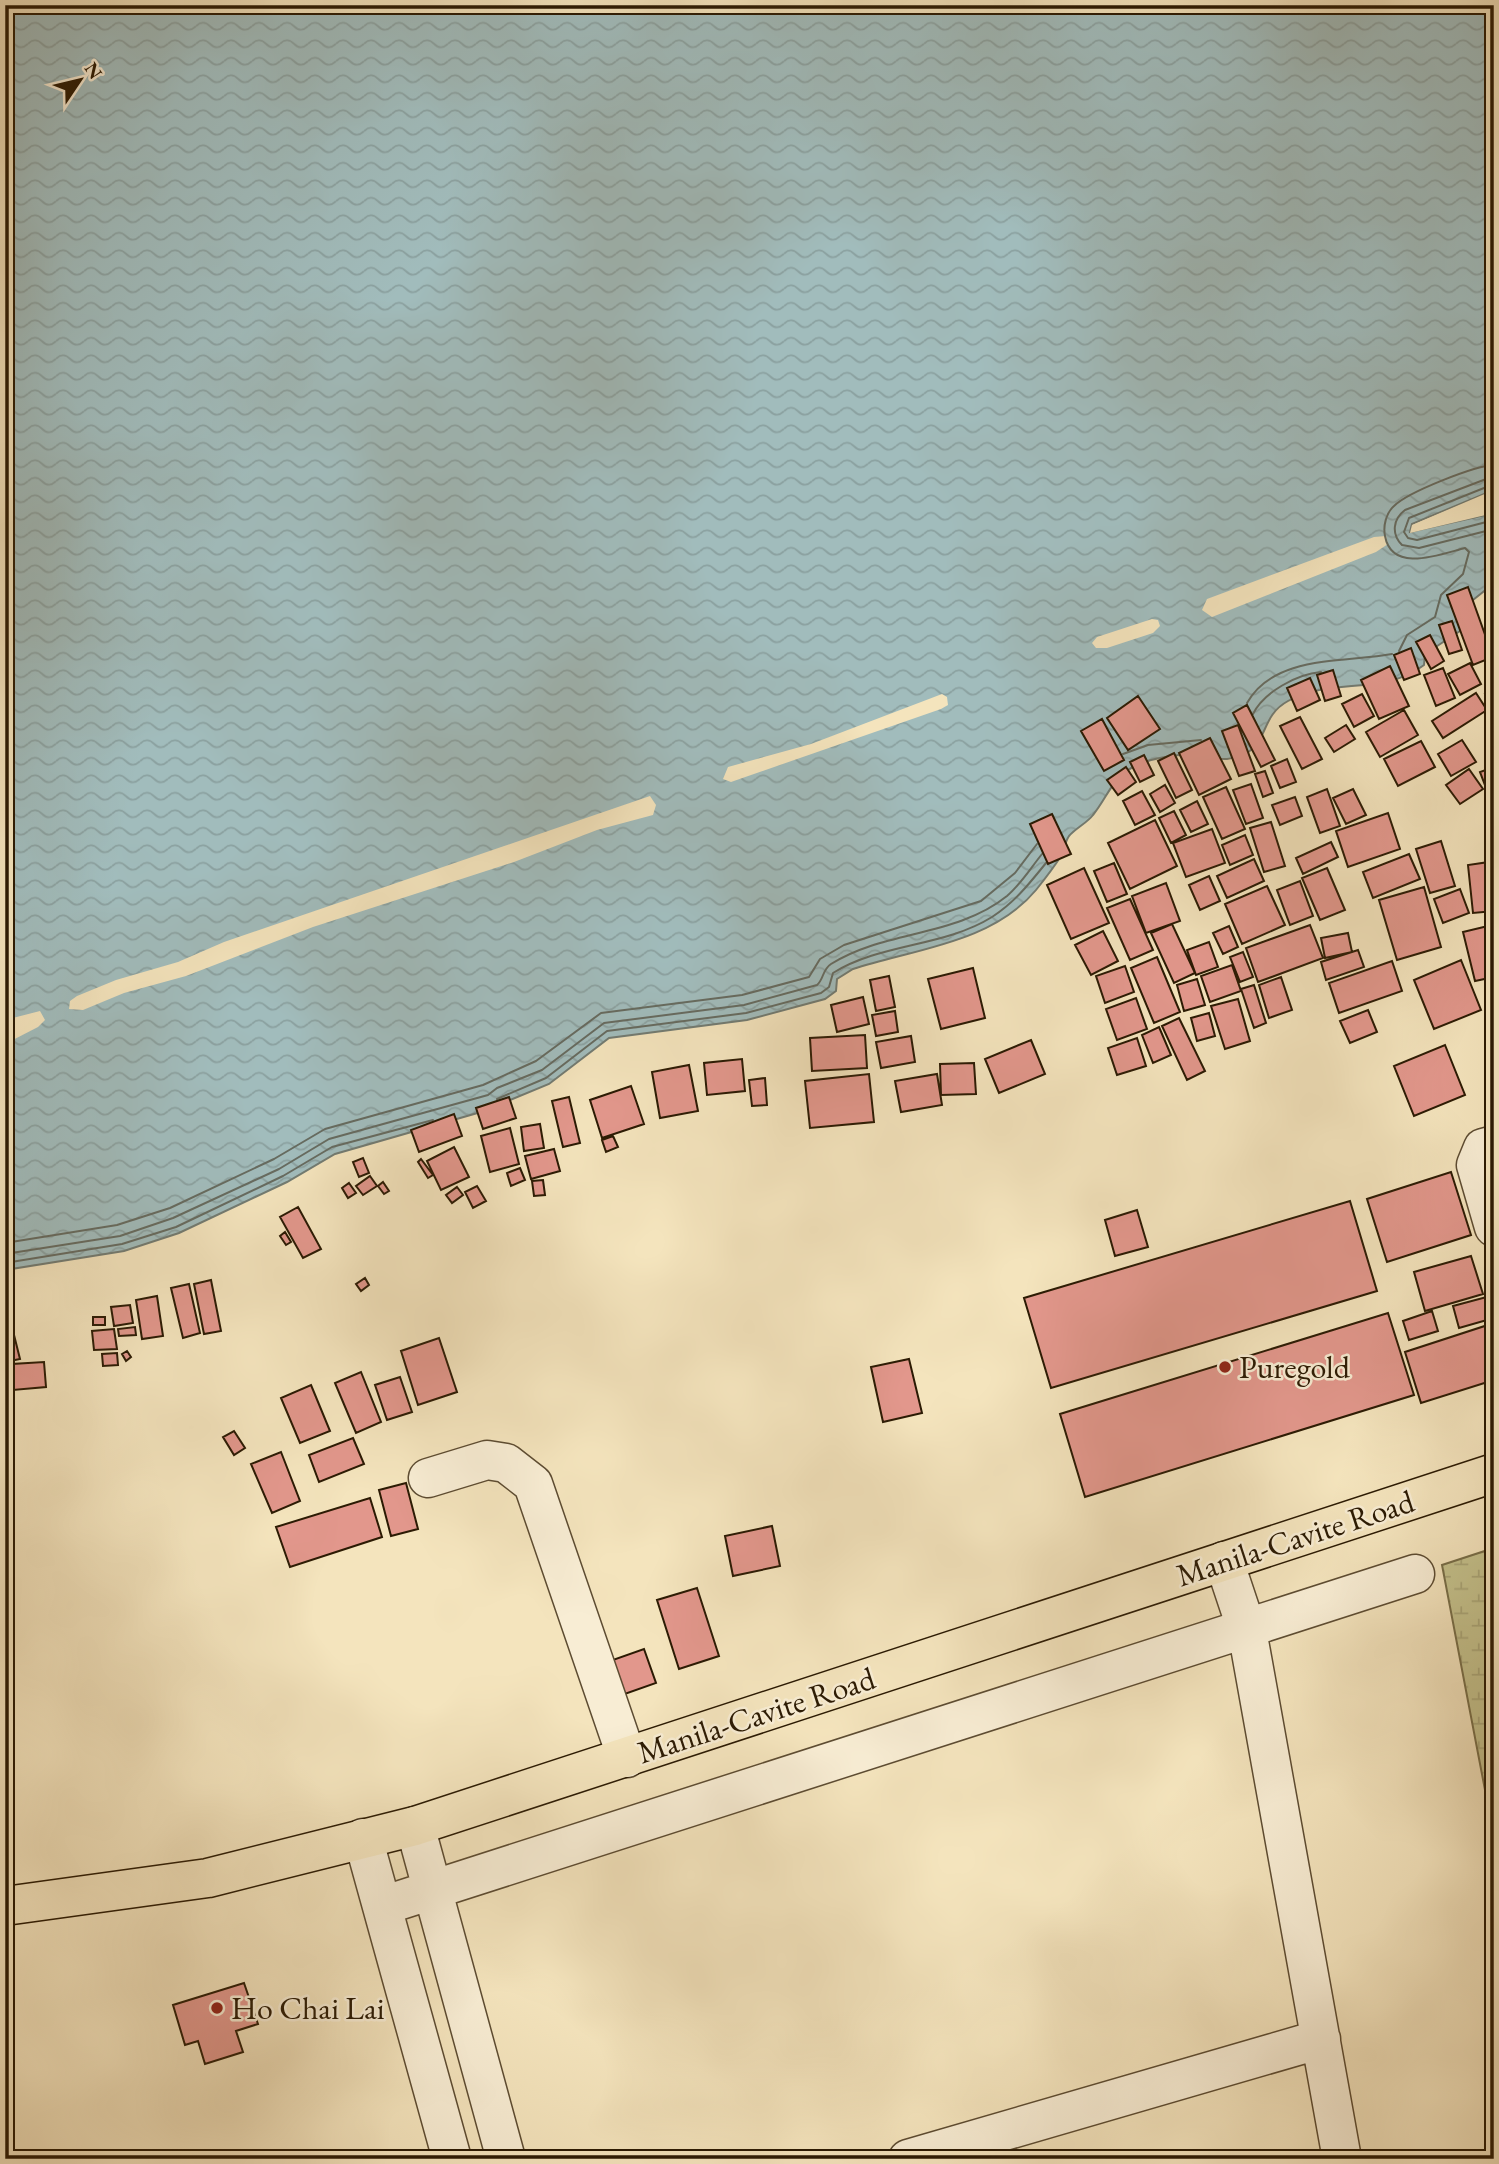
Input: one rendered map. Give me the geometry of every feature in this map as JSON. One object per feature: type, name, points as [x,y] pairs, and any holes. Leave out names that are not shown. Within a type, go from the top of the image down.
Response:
[{"type":"main road","name":"Manila-Cavite Road","points":[[5,1906],[208,1878],[415,1826],[1494,1473]]},
{"type":"street","points":[[1494,1144],[1483,1148],[1476,1165],[1494,1227]]},
{"type":"street","points":[[428,1478],[487,1460],[506,1463],[533,1484],[627,1758]]},
{"type":"street","points":[[1224,1561],[1247,1630],[1342,2159]]},
{"type":"street","points":[[383,1906],[1415,1574]]},
{"type":"street","points":[[415,1826],[506,2159]]},
{"type":"street","points":[[363,1838],[452,2159]]},
{"type":"street","points":[[908,2159],[1321,2039]]},
{"type":"green space","points":[[1494,1548],[1494,1837],[1442,1565]]},
{"type":"water","points":[[5,5],[1494,5],[1494,490],[1412,524],[1410,532],[1494,513],[1494,559],[1488,588],[1463,608],[1463,629],[1425,654],[1424,665],[1408,674],[1375,684],[1322,690],[1288,701],[1271,717],[1258,743],[1241,756],[1223,759],[1195,755],[1172,756],[1133,767],[1115,783],[1091,818],[1069,836],[1061,856],[1036,890],[1018,908],[975,933],[853,969],[837,979],[836,991],[825,999],[747,1020],[609,1038],[549,1084],[481,1112],[335,1154],[287,1182],[179,1233],[124,1251],[5,1270]]},
{"type":"pier","points":[[1494,490],[1494,494],[1414,529],[1493,509],[1494,513],[1410,533],[1412,525]]},
{"type":"pier","points":[[1386,536],[1388,544],[1376,552],[1212,617],[1202,610],[1207,599],[1374,537]]},
{"type":"pier","points":[[1152,619],[1158,620],[1160,626],[1153,633],[1107,648],[1096,648],[1092,643],[1097,637]]},
{"type":"pier","points":[[942,694],[947,697],[948,705],[941,709],[731,782],[723,779],[728,767],[811,744]]},
{"type":"pier","points":[[650,796],[656,805],[653,815],[597,830],[514,862],[313,927],[186,976],[124,993],[83,1010],[69,1009],[70,1001],[77,996],[116,980],[178,962],[224,942]]},
{"type":"pier","points":[[40,1011],[45,1020],[38,1027],[5,1044],[5,1020]]},
{"type":"building","points":[[1468,587],[1493,657],[1473,665],[1447,595]]},
{"type":"building","points":[[1452,621],[1462,650],[1449,654],[1439,625]]},
{"type":"building","points":[[1494,631],[1494,652],[1487,634]]},
{"type":"building","points":[[1430,635],[1444,661],[1431,669],[1416,642]]},
{"type":"building","points":[[1411,648],[1420,674],[1404,680],[1394,655]]},
{"type":"building","points":[[1470,663],[1481,684],[1460,695],[1448,674]]},
{"type":"building","points":[[1390,666],[1409,706],[1379,719],[1361,680]]},
{"type":"building","points":[[1443,668],[1455,698],[1436,706],[1424,675]]},
{"type":"building","points":[[1333,670],[1341,696],[1325,701],[1317,675]]},
{"type":"building","points":[[1310,678],[1320,700],[1297,711],[1287,688]]},
{"type":"building","points":[[1494,691],[1494,710],[1491,711],[1485,694]]},
{"type":"building","points":[[1476,693],[1487,710],[1443,738],[1432,721]]},
{"type":"building","points":[[1362,694],[1374,716],[1354,727],[1342,704]]},
{"type":"building","points":[[1138,696],[1160,729],[1128,750],[1107,718]]},
{"type":"building","points":[[1247,705],[1275,760],[1261,767],[1233,713]]},
{"type":"building","points":[[1404,710],[1418,735],[1380,757],[1366,732]]},
{"type":"building","points":[[1300,717],[1322,759],[1302,769],[1280,726]]},
{"type":"building","points":[[1102,719],[1124,760],[1104,771],[1081,731]]},
{"type":"building","points":[[1238,725],[1255,771],[1239,776],[1222,731]]},
{"type":"building","points":[[1346,725],[1355,739],[1334,752],[1325,738]]},
{"type":"building","points":[[1210,738],[1231,779],[1199,795],[1179,753]]},
{"type":"building","points":[[1462,740],[1476,762],[1451,776],[1438,754]]},
{"type":"building","points":[[1421,741],[1435,767],[1398,786],[1384,759]]},
{"type":"building","points":[[1174,753],[1192,790],[1176,798],[1158,761]]},
{"type":"building","points":[[1144,755],[1154,775],[1140,782],[1130,762]]},
{"type":"building","points":[[1287,759],[1296,782],[1280,788],[1271,766]]},
{"type":"building","points":[[1126,767],[1136,782],[1118,795],[1107,780]]},
{"type":"building","points":[[1494,767],[1494,791],[1488,793],[1480,772]]},
{"type":"building","points":[[1469,769],[1483,789],[1460,804],[1446,785]]},
{"type":"building","points":[[1265,771],[1273,793],[1263,797],[1255,774]]},
{"type":"building","points":[[1251,784],[1263,818],[1246,824],[1233,790]]},
{"type":"building","points":[[1165,785],[1175,803],[1160,812],[1150,794]]},
{"type":"building","points":[[1226,787],[1245,829],[1222,839],[1203,797]]},
{"type":"building","points":[[1327,789],[1340,826],[1320,833],[1307,797]]},
{"type":"building","points":[[1353,789],[1366,815],[1346,824],[1333,798]]},
{"type":"building","points":[[1142,791],[1155,815],[1135,825],[1123,801]]},
{"type":"building","points":[[1295,797],[1302,816],[1280,825],[1272,805]]},
{"type":"building","points":[[1197,801],[1208,824],[1191,832],[1180,810]]},
{"type":"building","points":[[1174,811],[1186,835],[1171,843],[1159,818]]},
{"type":"building","points":[[1388,813],[1400,849],[1348,867],[1336,831]]},
{"type":"building","points":[[1052,814],[1071,854],[1048,864],[1030,824]]},
{"type":"building","points":[[1155,820],[1177,866],[1130,889],[1108,843]]},
{"type":"building","points":[[1271,822],[1285,866],[1264,872],[1250,828]]},
{"type":"building","points":[[1494,826],[1494,854],[1489,854],[1486,827]]},
{"type":"building","points":[[1212,829],[1225,863],[1186,877],[1173,843]]},
{"type":"building","points":[[1245,835],[1253,855],[1230,865],[1222,845]]},
{"type":"building","points":[[1441,841],[1455,886],[1430,893],[1416,849]]},
{"type":"building","points":[[1331,842],[1338,857],[1303,874],[1296,858]]},
{"type":"building","points":[[1409,854],[1420,879],[1373,898],[1363,872]]},
{"type":"building","points":[[1254,859],[1264,881],[1227,898],[1217,876]]},
{"type":"building","points":[[1489,862],[1494,911],[1473,913],[1468,865]]},
{"type":"building","points":[[1114,863],[1127,894],[1107,902],[1094,871]]},
{"type":"building","points":[[1084,868],[1109,923],[1071,939],[1047,885]]},
{"type":"building","points":[[1327,868],[1345,910],[1320,920],[1302,878]]},
{"type":"building","points":[[1209,876],[1220,901],[1200,910],[1189,885]]},
{"type":"building","points":[[1300,881],[1313,916],[1290,925],[1277,890]]},
{"type":"building","points":[[1166,883],[1180,921],[1146,933],[1132,896]]},
{"type":"building","points":[[1267,886],[1285,925],[1242,944],[1225,904]]},
{"type":"building","points":[[1424,887],[1441,947],[1397,960],[1379,900]]},
{"type":"building","points":[[1460,889],[1469,913],[1443,923],[1434,899]]},
{"type":"building","points":[[1130,899],[1153,950],[1130,960],[1107,908]]},
{"type":"building","points":[[1172,924],[1195,973],[1174,983],[1151,933]]},
{"type":"building","points":[[1310,925],[1323,958],[1258,982],[1246,948]]},
{"type":"building","points":[[1492,925],[1494,977],[1475,981],[1463,932]]},
{"type":"building","points":[[1229,926],[1238,947],[1223,954],[1213,933]]},
{"type":"building","points":[[1103,931],[1118,961],[1091,975],[1075,945]]},
{"type":"building","points":[[1348,933],[1352,952],[1325,958],[1321,938]]},
{"type":"building","points":[[1209,942],[1218,967],[1196,975],[1187,950]]},
{"type":"building","points":[[1358,950],[1364,967],[1326,980],[1321,962]]},
{"type":"building","points":[[1243,952],[1253,977],[1240,982],[1230,957]]},
{"type":"building","points":[[1157,957],[1180,1012],[1154,1023],[1131,968]]},
{"type":"building","points":[[1461,960],[1481,1010],[1434,1029],[1414,980]]},
{"type":"building","points":[[1392,961],[1402,991],[1339,1013],[1329,983]]},
{"type":"building","points":[[1232,965],[1241,991],[1210,1002],[1201,976]]},
{"type":"building","points":[[1125,966],[1134,992],[1105,1003],[1096,976]]},
{"type":"building","points":[[973,968],[985,1018],[941,1029],[928,979]]},
{"type":"building","points":[[889,976],[895,1007],[876,1011],[870,980]]},
{"type":"building","points":[[1281,977],[1292,1010],[1269,1018],[1259,985]]},
{"type":"building","points":[[1197,979],[1205,1005],[1184,1011],[1177,985]]},
{"type":"building","points":[[1254,985],[1266,1023],[1254,1028],[1241,989]]},
{"type":"building","points":[[863,997],[869,1024],[837,1032],[831,1005]]},
{"type":"building","points":[[1136,998],[1147,1029],[1117,1040],[1106,1009]]},
{"type":"building","points":[[1238,999],[1250,1041],[1225,1049],[1211,1006]]},
{"type":"building","points":[[1368,1010],[1377,1032],[1350,1043],[1340,1021]]},
{"type":"building","points":[[895,1011],[898,1032],[876,1036],[872,1015]]},
{"type":"building","points":[[1209,1013],[1215,1036],[1197,1041],[1191,1018]]},
{"type":"building","points":[[1179,1018],[1205,1071],[1187,1080],[1162,1026]]},
{"type":"building","points":[[1159,1027],[1171,1055],[1153,1063],[1142,1035]]},
{"type":"building","points":[[865,1035],[867,1068],[812,1071],[810,1038]]},
{"type":"building","points":[[911,1036],[915,1062],[881,1068],[876,1042]]},
{"type":"building","points":[[1137,1038],[1146,1066],[1117,1075],[1108,1048]]},
{"type":"building","points":[[1031,1040],[1045,1074],[999,1093],[985,1059]]},
{"type":"building","points":[[1445,1045],[1465,1095],[1414,1116],[1394,1066]]},
{"type":"building","points":[[742,1059],[745,1091],[707,1095],[704,1063]]},
{"type":"building","points":[[974,1063],[976,1094],[941,1095],[940,1064]]},
{"type":"building","points":[[689,1065],[698,1111],[660,1118],[652,1072]]},
{"type":"building","points":[[869,1074],[874,1122],[810,1128],[805,1081]]},
{"type":"building","points":[[937,1074],[942,1105],[901,1112],[895,1081]]},
{"type":"building","points":[[765,1078],[767,1105],[752,1106],[749,1080]]},
{"type":"building","points":[[631,1086],[644,1124],[602,1138],[590,1100]]},
{"type":"building","points":[[509,1097],[516,1118],[483,1129],[476,1108]]},
{"type":"building","points":[[569,1097],[580,1143],[563,1147],[552,1101]]},
{"type":"building","points":[[454,1114],[462,1136],[419,1152],[411,1130]]},
{"type":"building","points":[[540,1124],[544,1148],[524,1151],[521,1127]]},
{"type":"building","points":[[510,1128],[519,1164],[490,1172],[481,1136]]},
{"type":"building","points":[[613,1136],[618,1147],[606,1152],[602,1140]]},
{"type":"building","points":[[454,1147],[469,1177],[441,1190],[427,1161]]},
{"type":"building","points":[[554,1149],[560,1171],[531,1179],[525,1156]]},
{"type":"building","points":[[363,1158],[369,1173],[359,1177],[353,1162]]},
{"type":"building","points":[[421,1159],[433,1175],[428,1178],[418,1162]]},
{"type":"building","points":[[520,1168],[525,1180],[511,1186],[507,1173]]},
{"type":"building","points":[[1451,1172],[1471,1235],[1387,1262],[1367,1199]]},
{"type":"building","points":[[370,1176],[377,1186],[363,1195],[356,1186]]},
{"type":"building","points":[[543,1180],[545,1195],[534,1196],[532,1181]]},
{"type":"building","points":[[383,1182],[389,1191],[384,1194],[378,1186]]},
{"type":"building","points":[[349,1183],[356,1193],[348,1198],[342,1188]]},
{"type":"building","points":[[477,1186],[486,1201],[473,1208],[465,1192]]},
{"type":"building","points":[[457,1187],[463,1195],[452,1203],[446,1195]]},
{"type":"building","points":[[1350,1201],[1377,1291],[1051,1388],[1024,1298]]},
{"type":"building","points":[[298,1207],[321,1249],[303,1258],[280,1217]]},
{"type":"building","points":[[1137,1210],[1148,1247],[1115,1256],[1105,1220]]},
{"type":"building","points":[[285,1232],[291,1242],[286,1245],[280,1236]]},
{"type":"building","points":[[1471,1256],[1483,1294],[1425,1311],[1414,1272]]},
{"type":"building","points":[[365,1278],[369,1285],[361,1291],[356,1284]]},
{"type":"building","points":[[211,1280],[221,1331],[204,1334],[194,1284]]},
{"type":"building","points":[[189,1284],[200,1333],[183,1338],[171,1288]]},
{"type":"building","points":[[1494,1295],[1494,1318],[1459,1328],[1453,1306]]},
{"type":"building","points":[[157,1296],[163,1336],[142,1339],[136,1300]]},
{"type":"building","points":[[130,1305],[133,1323],[114,1326],[111,1307]]},
{"type":"building","points":[[1432,1311],[1438,1331],[1409,1340],[1403,1321]]},
{"type":"building","points":[[1388,1313],[1414,1395],[1085,1497],[1060,1414]]},
{"type":"building","points":[[93,1317],[105,1317],[105,1325],[93,1325]]},
{"type":"building","points":[[10,1319],[20,1359],[5,1362],[5,1320]]},
{"type":"building","points":[[1494,1323],[1494,1380],[1421,1403],[1405,1352]]},
{"type":"building","points":[[135,1327],[136,1335],[119,1336],[118,1329]]},
{"type":"building","points":[[114,1329],[117,1349],[94,1350],[92,1331]]},
{"type":"building","points":[[439,1338],[457,1392],[418,1405],[401,1351]]},
{"type":"building","points":[[127,1351],[131,1357],[126,1361],[122,1354]]},
{"type":"building","points":[[117,1353],[118,1365],[103,1366],[102,1354]]},
{"type":"building","points":[[909,1359],[922,1413],[883,1422],[871,1367]]},
{"type":"building","points":[[44,1362],[46,1387],[13,1390],[12,1364]]},
{"type":"building","points":[[361,1372],[381,1422],[356,1433],[335,1383]]},
{"type":"building","points":[[400,1377],[412,1412],[387,1420],[375,1385]]},
{"type":"building","points":[[311,1385],[330,1431],[300,1443],[281,1398]]},
{"type":"building","points":[[234,1431],[245,1448],[234,1455],[223,1437]]},
{"type":"building","points":[[353,1438],[364,1464],[319,1482],[309,1455]]},
{"type":"building","points":[[281,1452],[300,1501],[272,1513],[251,1464]]},
{"type":"building","points":[[406,1483],[418,1529],[391,1536],[379,1490]]},
{"type":"building","points":[[370,1498],[382,1537],[290,1567],[276,1527]]},
{"type":"building","points":[[772,1526],[780,1566],[733,1576],[725,1536]]},
{"type":"building","points":[[697,1588],[719,1656],[679,1669],[657,1600]]},
{"type":"building","points":[[644,1649],[656,1683],[619,1696],[607,1662]]},
{"type":"building","points":[[244,1983],[258,2024],[236,2031],[243,2052],[205,2064],[198,2041],[185,2045],[173,2005]]},
{"type":"place","name":"Puregold","points":[[1225,1367]]},
{"type":"place","name":"Ho Chai Lai","points":[[217,2008]]}]
